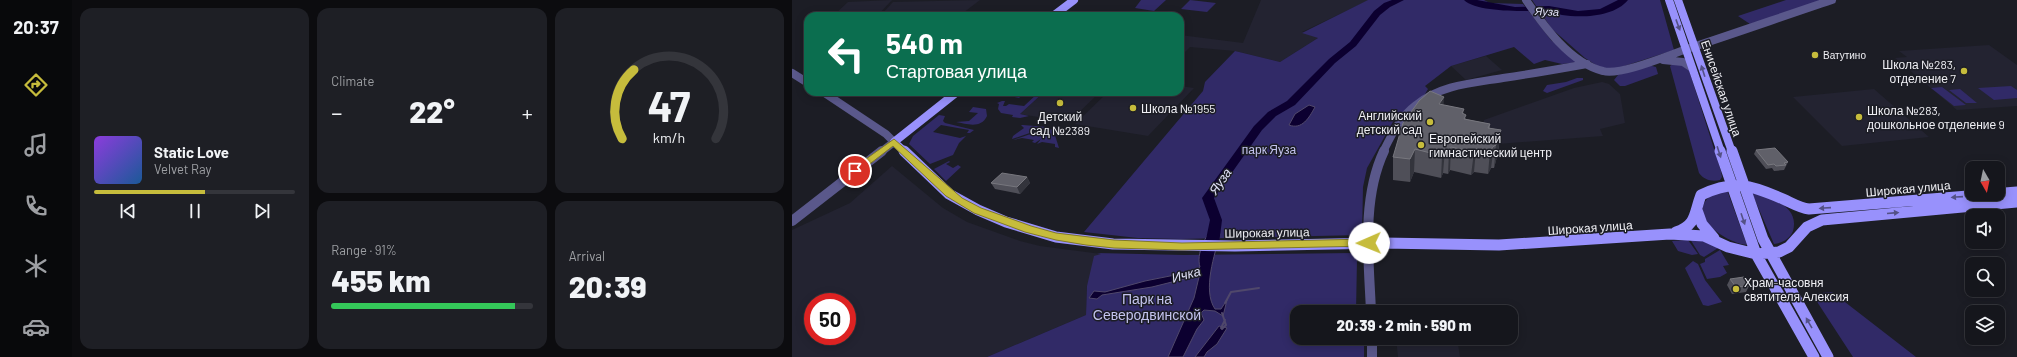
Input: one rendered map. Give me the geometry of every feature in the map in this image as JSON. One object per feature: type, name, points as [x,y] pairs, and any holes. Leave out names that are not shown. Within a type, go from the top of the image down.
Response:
[{"type":"main road","points":[[1058,12],[1074,0]]},
{"type":"main road","name":"Енисейская улица","points":[[1669,0],[1693,50],[1692,68],[1704,89],[1769,253],[1828,357]]},
{"type":"main road","name":"Енисейская улица","points":[[1678,0],[1731,184],[1756,254],[1814,357]]},
{"type":"main road","points":[[894,142],[952,96]]},
{"type":"main road","name":"Широкая улица","points":[[894,142],[949,194],[978,210],[1006,222],[1064,238],[1114,244],[1182,246],[1369,243],[1499,245],[1670,234]]},
{"type":"main road","name":"Широкая улица","points":[[1697,208],[1701,195],[1719,186],[1731,184],[1742,184],[1757,187],[1804,208],[1824,208],[2017,192]]},
{"type":"main road","name":"Широкая улица","points":[[1716,240],[1728,247],[1756,254],[1779,252],[1789,247],[1801,235],[1807,226],[1822,220],[2017,202]]},
{"type":"main road","points":[[1670,234],[1689,226],[1695,220],[1697,208]]},
{"type":"main road","points":[[1697,208],[1702,224],[1716,240]]},
{"type":"main road","points":[[1670,234],[1704,236],[1716,240]]},
{"type":"street","points":[[1528,2],[1538,18],[1556,40],[1588,64],[1601,71],[1614,72],[1693,50],[1832,0]]},
{"type":"street","points":[[1655,60],[1678,61],[1692,68]]},
{"type":"street","points":[[1371,305],[1369,243],[1372,189],[1378,163],[1398,124],[1411,109],[1434,93],[1456,86],[1588,64]]},
{"type":"street","points":[[792,73],[804,80]]},
{"type":"street","points":[[792,221],[894,142],[886,134],[829,96]]},
{"type":"street","points":[[1926,200],[1923,202],[1924,205],[1935,209]]},
{"type":"street","points":[[1372,345],[1372,357]]},
{"type":"shaded area","points":[[892,0],[881,12],[837,12],[848,2]]},
{"type":"shaded area","points":[[980,0],[964,12],[884,12],[893,2]]},
{"type":"shaded area","points":[[1261,0],[1369,0],[1302,32],[1318,38],[1280,62],[1235,51],[1190,47],[1184,53],[1184,36],[1243,43]]},
{"type":"shaded area","name":"Школа №283, отделение 7","points":[[1989,45],[2017,65],[2017,106],[1957,110],[1895,58],[1907,57],[1899,51]]},
{"type":"shaded area","points":[[1486,56],[1502,70],[1466,80],[1451,66]]},
{"type":"shaded area","points":[[1602,82],[1609,84],[1620,94],[1625,123],[1600,129],[1603,136],[1497,144],[1484,124],[1484,120],[1574,88]]},
{"type":"shaded area","name":"Школа №1955","points":[[1184,87],[1194,88],[1148,136],[1075,124],[1104,96],[1184,96]]},
{"type":"shaded area","name":"Школа №283, дошкольное отделение 9","points":[[1874,89],[1929,137],[1842,146],[1793,97]]},
{"type":"shaded area","name":"Детский сад №2389","points":[[1040,96],[1096,96],[1069,122],[1020,114]]},
{"type":"shaded area","points":[[892,166],[943,208],[967,222],[1020,241],[1040,246],[1101,254],[1087,286],[1086,315],[987,357],[792,357],[792,230],[850,203]]},
{"type":"shaded area","points":[[1397,345],[1458,345],[1460,357],[1398,357]]},
{"type":"green space","points":[[1141,0],[1166,0],[1154,11],[1135,8]]},
{"type":"green space","points":[[1190,0],[1216,3],[1207,12],[1181,9]]},
{"type":"green space","name":"парк Яуза","points":[[1368,0],[1484,0],[1490,3],[1523,4],[1551,40],[1579,62],[1562,64],[1545,60],[1534,64],[1514,47],[1451,66],[1425,86],[1428,89],[1425,94],[1394,120],[1367,168],[1363,187],[1362,235],[1181,239],[1138,238],[1084,232],[1203,91],[1205,82],[1235,51],[1280,62],[1318,38],[1302,33]]},
{"type":"green space","points":[[1532,0],[1660,0],[1674,50],[1612,70],[1599,67],[1585,58],[1552,29]]},
{"type":"green space","points":[[1786,0],[1825,0],[1750,24],[1738,16]]},
{"type":"green space","points":[[1674,63],[1688,67],[1721,171],[1722,177],[1720,180],[1708,180],[1699,173],[1670,66]]},
{"type":"green space","points":[[1648,65],[1656,67],[1658,74],[1625,86],[1620,86],[1614,80],[1618,75]]},
{"type":"green space","points":[[1577,78],[1583,78],[1583,80],[1547,93],[1543,91],[1547,85],[1566,82]]},
{"type":"green space","points":[[2011,86],[2017,90],[2017,98],[1994,100],[1978,88]]},
{"type":"green space","points":[[1942,87],[1966,105],[1954,106],[1931,88]]},
{"type":"green space","points":[[1960,89],[1977,103],[1966,103],[1949,90]]},
{"type":"green space","points":[[1010,96],[1021,96],[1019,98]]},
{"type":"green space","points":[[1035,96],[1040,96],[1020,114],[1029,116],[1020,118],[1001,113],[998,109],[999,104],[997,103],[1005,101],[1003,106],[1009,104],[1024,106]]},
{"type":"green space","points":[[973,107],[986,109],[987,116],[981,123],[973,125],[956,122],[969,121],[978,113],[969,112]]},
{"type":"green space","points":[[939,115],[945,116],[943,121],[945,123],[974,130],[967,133],[969,130],[941,125],[933,132],[960,138],[966,136],[959,143],[953,155],[930,164],[909,144],[913,136]]},
{"type":"green space","points":[[1021,125],[1047,127],[1012,139],[1013,136],[1024,128]]},
{"type":"green space","points":[[1048,128],[1049,130],[1053,129],[1059,148],[1055,147],[1055,144],[1042,142],[1037,144],[1041,139],[1035,143],[1032,142],[1034,140],[1022,138],[1013,140]]},
{"type":"green space","points":[[949,161],[950,162],[946,164],[953,168],[958,165],[961,167],[946,181],[934,169]]},
{"type":"green space","points":[[1727,190],[1747,245],[1740,244],[1722,236],[1707,223],[1703,215],[1703,207],[1707,199],[1714,194]]},
{"type":"green space","points":[[1751,191],[1782,204],[1792,215],[1794,222],[1792,234],[1783,242],[1774,244]]},
{"type":"green space","points":[[1690,239],[1700,239],[1718,248],[1704,257],[1700,255]]},
{"type":"green space","points":[[1688,240],[1698,254],[1692,255],[1678,251],[1672,241]]},
{"type":"green space","points":[[1720,250],[1729,265],[1723,266],[1727,273],[1720,277],[1707,279],[1700,264],[1705,262],[1705,259]]},
{"type":"green space","name":"Парк на Северодвинской","points":[[1097,253],[1184,255],[1354,253],[1357,259],[1356,305],[1290,305],[1290,345],[1364,345],[1364,357],[987,357],[1086,315],[1087,286],[1094,256],[1101,254]]},
{"type":"green space","points":[[1693,261],[1698,264],[1705,280],[1722,302],[1708,306],[1703,305],[1685,268]]},
{"type":"green space","points":[[1832,292],[1916,357],[1853,357],[1812,294]]},
{"type":"water","points":[[1309,105],[1315,107],[1305,122],[1298,126],[1289,125],[1295,114]]},
{"type":"water","name":"Ичка","points":[[1215,227],[1220,234],[1211,272],[1211,301],[1215,309],[1221,309],[1227,300],[1223,316],[1215,311],[1204,310],[1201,313],[1204,320],[1197,329],[1183,357],[1168,357],[1194,298],[1199,277],[1196,276],[1152,287],[1102,295],[1097,299],[1089,298],[1094,291],[1105,292],[1145,281],[1195,271],[1200,267],[1199,256],[1202,245],[1211,230]]},
{"type":"water","points":[[1219,326],[1227,328],[1217,344],[1207,352],[1204,357],[1195,357]]},
{"type":"building","points":[[1430,91],[1444,97],[1439,104],[1464,109],[1462,113],[1466,115],[1464,119],[1490,124],[1488,128],[1501,130],[1496,145],[1490,151],[1476,149],[1474,152],[1451,147],[1449,151],[1445,150],[1442,156],[1415,149],[1410,159],[1393,157],[1403,123],[1419,101]]},
{"type":"building","points":[[1775,148],[1788,162],[1784,163],[1786,165],[1768,165],[1756,150]]},
{"type":"building","points":[[1002,173],[1027,177],[1017,187],[991,183]]},
{"type":"building","points":[[1744,277],[1749,286],[1736,287],[1730,279]]},
{"type":"waterway","name":"Яуза","points":[[1212,244],[1216,220],[1208,198],[1258,128],[1272,114],[1291,103],[1332,61],[1353,44],[1377,13],[1387,5],[1400,0]]},
{"type":"waterway","name":"Яуза","points":[[1468,0],[1506,9],[1549,9],[1578,13],[1602,11],[1617,5],[1624,0]]},
{"type":"waterway","points":[[1225,303],[1231,292],[1259,288]]},
{"type":"waterway","points":[[1222,313],[1225,321]]},
{"type":"waterway","points":[[1221,328],[1225,321]]},
{"type":"waterway","points":[[1222,329],[1226,325],[1225,321]]},
{"type":"place","name":"Ватутино","points":[[1815,55]]},
{"type":"place","name":"Школа №283, отделение 7","points":[[1964,71]]},
{"type":"place","name":"Детский сад №2389","points":[[1060,103]]},
{"type":"place","name":"Школа №1955","points":[[1133,108]]},
{"type":"place","name":"Школа №283, дошкольное отделение 9","points":[[1859,117]]},
{"type":"place","name":"Английский детский сад","points":[[1430,122]]},
{"type":"place","name":"Европейский гимнастический центр","points":[[1421,145]]},
{"type":"place","name":"Храм-часовня святителя Алексия","points":[[1736,289]]},
{"type":"route","points":[[855,171],[894,142],[949,194],[959,201],[1006,222],[1056,237],[1114,244],[1147,246],[1369,243]]}]
